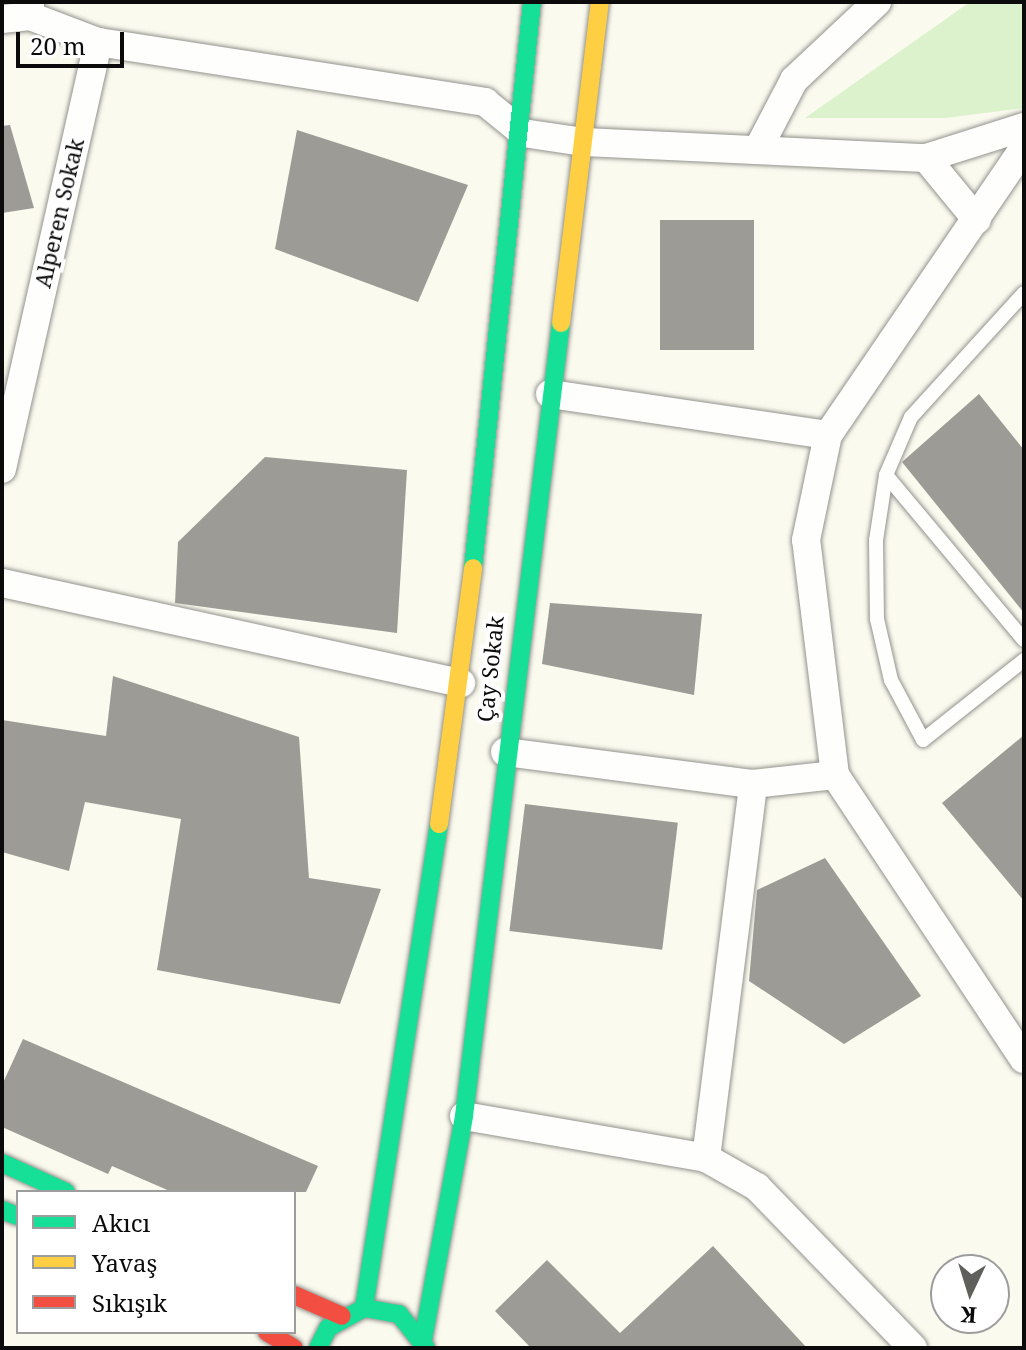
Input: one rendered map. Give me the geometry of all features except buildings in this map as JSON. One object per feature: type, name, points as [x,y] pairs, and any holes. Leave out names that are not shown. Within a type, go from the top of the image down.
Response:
[{"type":"main road","name":"Çay Sokak","points":[[364,1308],[461,683],[523,133],[532,2]]},
{"type":"main road","name":"Çay Sokak","points":[[425,1344],[464,1116],[505,752],[600,2]]},
{"type":"main road","points":[[2,1163],[62,1190]]},
{"type":"main road","points":[[296,1296],[342,1316]]},
{"type":"main road","points":[[318,1348],[342,1316],[364,1308],[399,1314],[425,1344]]},
{"type":"main road","points":[[270,1334],[294,1348]]},
{"type":"street","points":[[758,149],[794,80],[877,2]]},
{"type":"street","points":[[21,12],[98,42],[485,102],[523,133],[584,142],[926,158],[1024,127]]},
{"type":"street","name":"Alperen Sokak","points":[[2,469],[98,42]]},
{"type":"street","points":[[1024,148],[828,435],[806,540],[835,775],[1024,1059]]},
{"type":"street","points":[[926,158],[977,220]]},
{"type":"street","points":[[550,394],[828,435]]},
{"type":"street","points":[[2,583],[461,683]]},
{"type":"street","points":[[505,752],[753,784],[835,775]]},
{"type":"street","points":[[706,1158],[753,784]]},
{"type":"street","points":[[464,1116],[706,1158],[757,1187],[913,1348]]},
{"type":"lane","points":[[1024,293],[911,417],[886,475],[876,540],[877,619],[891,680],[923,740],[1024,660]]},
{"type":"lane","points":[[886,475],[1024,640]]},
{"type":"green space","points":[[970,2],[1024,2],[1024,108],[946,118],[805,118]]},
{"type":"traffic: fast","points":[[473,568],[532,2]]},
{"type":"traffic: fast","points":[[423,1340],[464,1116],[561,323]]},
{"type":"traffic: fast","points":[[364,1308],[439,824]]},
{"type":"traffic: fast","points":[[2,1163],[62,1190]]},
{"type":"traffic: fast","points":[[2,1210],[16,1215]]},
{"type":"traffic: fast","points":[[318,1348],[328,1328],[364,1308],[399,1314],[426,1348]]},
{"type":"traffic: slow","points":[[561,323],[600,2]]},
{"type":"traffic: slow","points":[[439,824],[473,568]]},
{"type":"traffic: jam","points":[[296,1296],[342,1316]]},
{"type":"traffic: jam","points":[[270,1334],[294,1348]]}]
